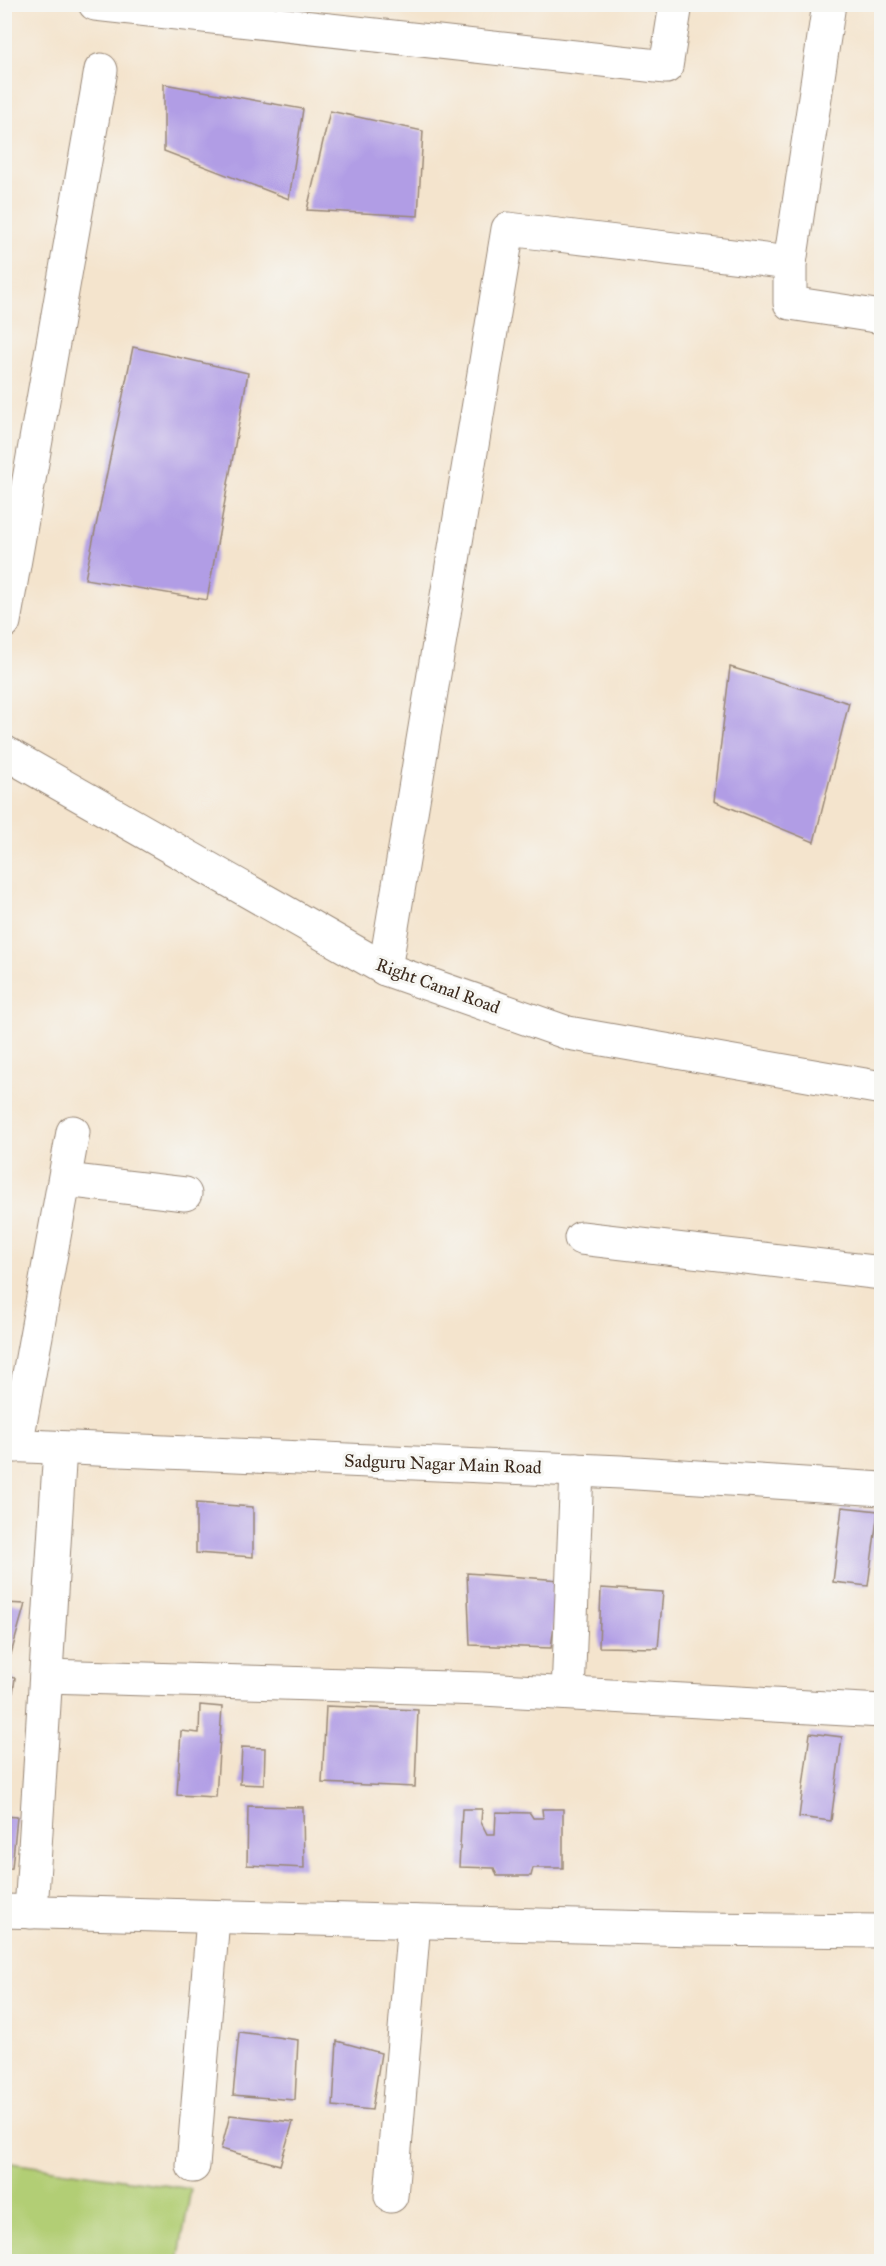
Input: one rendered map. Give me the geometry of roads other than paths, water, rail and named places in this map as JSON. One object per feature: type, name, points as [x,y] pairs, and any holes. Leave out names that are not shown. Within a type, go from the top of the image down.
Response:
[{"type":"street","points":[[95,4],[666,67],[676,4]]},
{"type":"street","points":[[829,4],[790,263],[790,303],[882,317]]},
{"type":"street","points":[[4,622],[101,70]]},
{"type":"street","points":[[385,969],[508,229],[790,263]]},
{"type":"street","name":"Right Canal Road","points":[[4,752],[385,969],[568,1033],[882,1088]]},
{"type":"street","points":[[10,1445],[73,1132]]},
{"type":"street","points":[[64,1180],[185,1194]]},
{"type":"street","points":[[580,1238],[882,1273]]},
{"type":"street","name":"Sadguru Nagar Main Road","points":[[10,1445],[577,1470],[882,1489]]},
{"type":"street","points":[[60,1448],[46,1676],[18,1912],[695,1929],[882,1931]]},
{"type":"street","points":[[568,1694],[577,1470]]},
{"type":"street","points":[[46,1676],[568,1694],[882,1711]]},
{"type":"street","points":[[193,2166],[213,1918]]},
{"type":"street","points":[[391,2196],[414,1922]]}]
